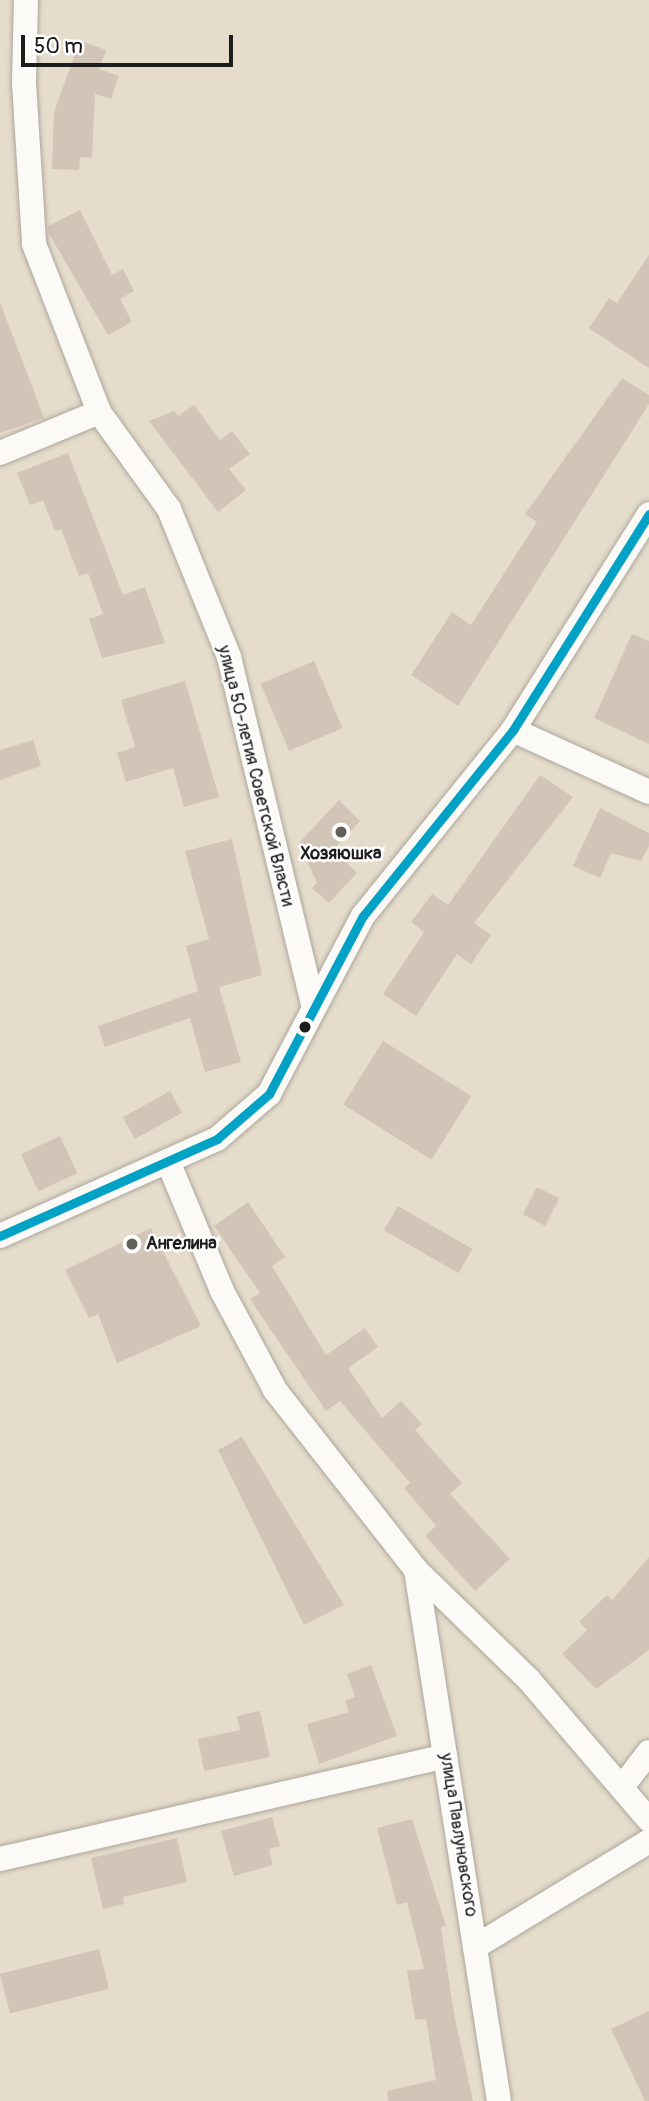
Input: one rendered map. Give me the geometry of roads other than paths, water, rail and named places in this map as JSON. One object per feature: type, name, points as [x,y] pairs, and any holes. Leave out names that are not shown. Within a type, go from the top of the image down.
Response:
[{"type":"street","name":"улица 50-летия Советской Власти","points":[[26,0],[23,83],[34,244],[99,412],[169,509],[229,657],[313,1005]]},
{"type":"street","points":[[0,453],[99,412]]},
{"type":"street","points":[[0,1236],[169,1164],[217,1139],[269,1094],[313,1005],[363,916],[513,730],[649,514]]},
{"type":"street","points":[[513,730],[649,792]]},
{"type":"street","name":"улица Павлуновского","points":[[169,1164],[222,1292],[275,1391],[416,1570],[529,1680],[649,1820]]},
{"type":"street","name":"улица Павлуновского","points":[[416,1570],[499,2101]]},
{"type":"street","points":[[622,1787],[649,1752]]},
{"type":"street","points":[[0,1859],[445,1756]]},
{"type":"street","points":[[475,1947],[649,1841]]},
{"type":"place","name":"Хозяюшка","points":[[341,832]]},
{"type":"place","name":"Ангелина","points":[[132,1244]]}]
